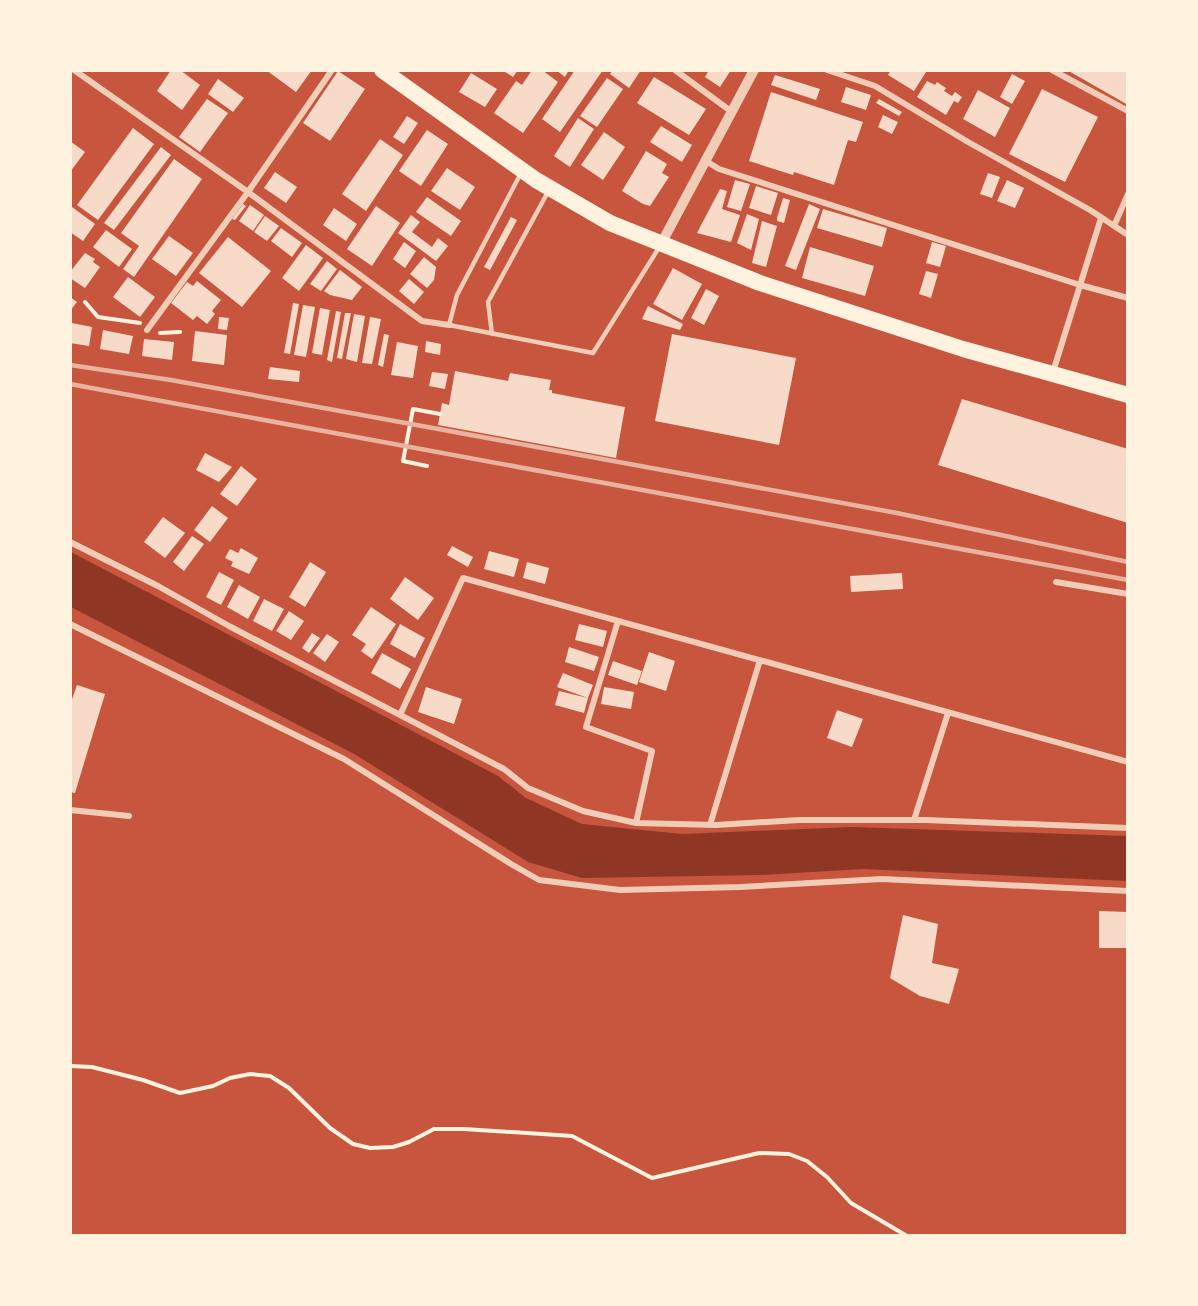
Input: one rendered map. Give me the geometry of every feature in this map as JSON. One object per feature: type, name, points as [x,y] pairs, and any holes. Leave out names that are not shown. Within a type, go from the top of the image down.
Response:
[{"type":"highway","points":[[382,70],[522,170],[610,223],[760,283],[963,349],[1128,396]]},
{"type":"street","points":[[74,70],[249,192],[422,321],[449,325]]},
{"type":"street","points":[[147,330],[249,192],[332,70]]},
{"type":"street","points":[[675,70],[732,111]]},
{"type":"street","points":[[662,244],[754,70]]},
{"type":"street","points":[[827,70],[875,86],[968,142],[1028,174],[1128,235]]},
{"type":"street","points":[[1052,70],[1128,111]]},
{"type":"street","points":[[706,161],[719,169],[1080,285],[1128,298]]},
{"type":"street","points":[[1114,226],[1128,194]]},
{"type":"street","points":[[1053,373],[1101,218]]},
{"type":"street","points":[[70,542],[504,769],[528,788],[584,811],[636,823],[710,825],[799,820],[914,820],[1128,828]]},
{"type":"street","points":[[400,715],[463,578],[1128,762]]},
{"type":"street","points":[[1056,582],[1128,594]]},
{"type":"street","points":[[618,621],[586,727],[652,751],[636,823]]},
{"type":"street","points":[[70,624],[344,759],[539,880],[620,890],[740,887],[882,879],[1128,891]]},
{"type":"street","points":[[710,825],[760,660]]},
{"type":"street","points":[[914,820],[948,712]]},
{"type":"street","points":[[70,810],[129,816]]},
{"type":"lane","points":[[522,170],[458,295],[449,325],[593,353],[662,244]]},
{"type":"lane","points":[[492,334],[488,302],[550,188]]},
{"type":"path","points":[[85,302],[98,317],[143,323],[152,334],[180,332]]},
{"type":"path","points":[[427,466],[403,461],[413,409],[440,414]]},
{"type":"path","points":[[70,1066],[92,1066],[180,1093],[213,1086],[230,1078],[250,1074],[270,1076],[289,1088],[330,1128],[353,1144],[370,1148],[401,1145],[434,1129],[572,1136],[652,1178],[671,1176],[759,1153],[789,1154],[807,1161],[827,1177],[851,1203],[907,1236]]},
{"type":"shaded area","points":[[71,552],[498,776],[526,798],[582,824],[682,834],[852,827],[1127,836],[1127,881],[863,869],[760,875],[582,878],[528,862],[356,755],[71,607]]},
{"type":"building","points":[[171,70],[180,70],[200,85],[182,110],[157,91]]},
{"type":"building","points":[[266,70],[312,70],[296,92]]},
{"type":"building","points":[[502,70],[518,70],[513,77]]},
{"type":"building","points":[[532,70],[542,70],[558,82],[523,133],[494,113],[516,81],[522,85]]},
{"type":"building","points":[[556,70],[569,70],[565,77]]},
{"type":"building","points":[[575,70],[603,70],[560,132],[542,119]]},
{"type":"building","points":[[613,70],[641,70],[629,88],[610,74]]},
{"type":"building","points":[[709,70],[731,70],[720,87],[705,77]]},
{"type":"building","points":[[891,70],[924,70],[926,72],[914,91],[888,75]]},
{"type":"building","points":[[1067,70],[1128,70],[1128,105]]},
{"type":"building","points":[[338,71],[365,89],[330,141],[303,123]]},
{"type":"building","points":[[471,73],[497,89],[485,107],[459,92]]},
{"type":"building","points":[[1012,74],[1025,81],[1012,104],[1000,97]]},
{"type":"building","points":[[775,75],[820,89],[816,100],[771,85]]},
{"type":"building","points":[[654,77],[706,109],[689,135],[637,103]]},
{"type":"building","points":[[607,78],[623,89],[597,127],[580,116]]},
{"type":"building","points":[[218,79],[244,98],[233,112],[208,94]]},
{"type":"building","points":[[927,81],[935,85],[937,82],[946,88],[944,91],[952,96],[955,92],[962,97],[958,103],[954,101],[946,115],[917,97]]},
{"type":"building","points":[[846,87],[871,95],[866,110],[841,102]]},
{"type":"building","points":[[1042,89],[1098,117],[1065,182],[1009,154]]},
{"type":"building","points":[[978,90],[1010,108],[995,137],[963,119]]},
{"type":"building","points":[[771,92],[863,122],[856,142],[848,140],[834,185],[749,161]]},
{"type":"building","points":[[207,99],[228,113],[200,152],[179,137]]},
{"type":"building","points":[[879,99],[902,112],[899,116],[876,103]]},
{"type":"building","points":[[883,115],[898,122],[892,134],[878,127]]},
{"type":"building","points":[[407,116],[418,123],[404,144],[393,137]]},
{"type":"building","points":[[578,118],[594,129],[570,167],[554,156]]},
{"type":"building","points":[[661,126],[692,145],[682,162],[650,142]]},
{"type":"building","points":[[133,128],[154,144],[98,220],[77,205]]},
{"type":"building","points":[[427,130],[448,144],[421,186],[399,171]]},
{"type":"building","points":[[604,132],[625,147],[603,180],[581,165]]},
{"type":"building","points":[[380,139],[403,155],[366,211],[342,194]]},
{"type":"building","points":[[70,141],[85,152],[70,172]]},
{"type":"building","points":[[161,147],[171,155],[114,230],[104,223]]},
{"type":"building","points":[[646,151],[667,164],[662,173],[669,177],[650,206],[622,191]]},
{"type":"building","points":[[174,159],[202,179],[134,277],[123,269],[139,246],[121,233]]},
{"type":"building","points":[[447,168],[475,187],[460,210],[431,191]]},
{"type":"building","points":[[275,172],[297,187],[286,203],[264,188]]},
{"type":"building","points":[[988,173],[1000,177],[992,198],[980,194]]},
{"type":"building","points":[[735,180],[750,184],[741,211],[727,207]]},
{"type":"building","points":[[1007,180],[1024,188],[1015,208],[997,201]]},
{"type":"building","points":[[756,186],[778,193],[771,215],[749,208]]},
{"type":"building","points":[[720,189],[727,191],[722,209],[740,215],[731,242],[697,233]]},
{"type":"building","points":[[427,197],[461,221],[451,236],[416,212]]},
{"type":"building","points":[[783,198],[790,200],[784,223],[777,221]]},
{"type":"building","points":[[243,204],[246,206],[235,220],[232,219]]},
{"type":"building","points":[[809,204],[820,209],[796,270],[785,266]]},
{"type":"building","points":[[250,205],[264,215],[253,231],[239,221]]},
{"type":"building","points":[[376,206],[400,223],[372,266],[347,249]]},
{"type":"building","points":[[72,207],[95,224],[83,241],[70,232]]},
{"type":"building","points":[[334,208],[357,224],[346,241],[323,225]]},
{"type":"building","points":[[823,209],[887,228],[882,247],[817,228]]},
{"type":"building","points":[[747,214],[759,219],[751,250],[737,243]]},
{"type":"building","points":[[411,215],[420,222],[412,232],[432,247],[438,238],[448,246],[436,261],[398,233]]},
{"type":"building","points":[[265,216],[279,226],[267,241],[254,232]]},
{"type":"building","points":[[511,217],[517,220],[490,270],[484,267]]},
{"type":"building","points":[[762,221],[777,226],[766,267],[752,263]]},
{"type":"building","points":[[281,228],[302,243],[292,257],[271,241]]},
{"type":"building","points":[[106,230],[132,249],[119,267],[93,247]]},
{"type":"building","points":[[169,236],[193,253],[176,276],[152,259]]},
{"type":"building","points":[[228,237],[271,271],[242,307],[199,273]]},
{"type":"building","points":[[404,242],[416,251],[405,268],[393,259]]},
{"type":"building","points":[[932,242],[946,246],[940,267],[926,263]]},
{"type":"building","points":[[306,245],[323,258],[299,291],[282,278]]},
{"type":"building","points":[[810,247],[874,266],[865,296],[802,278]]},
{"type":"building","points":[[85,253],[95,259],[93,262],[100,267],[85,288],[70,278],[70,272]]},
{"type":"building","points":[[424,257],[436,267],[434,280],[427,288],[410,274]]},
{"type":"building","points":[[327,261],[337,269],[321,291],[310,284]]},
{"type":"building","points":[[673,268],[702,284],[682,320],[653,304]]},
{"type":"building","points":[[340,270],[362,287],[352,300],[330,295],[324,291]]},
{"type":"building","points":[[926,271],[938,274],[931,298],[919,294]]},
{"type":"building","points":[[128,277],[155,297],[140,317],[113,297]]},
{"type":"building","points":[[409,279],[424,292],[414,304],[399,291]]},
{"type":"building","points":[[197,281],[221,300],[212,311],[215,314],[207,324],[197,316],[193,320],[171,303],[187,282],[193,286]]},
{"type":"building","points":[[706,289],[719,296],[704,325],[691,318]]},
{"type":"building","points":[[70,297],[77,302],[70,311]]},
{"type":"building","points":[[293,303],[299,304],[290,354],[284,353]]},
{"type":"building","points":[[303,305],[315,307],[306,357],[294,355]]},
{"type":"building","points":[[648,306],[683,324],[680,330],[642,319]]},
{"type":"building","points":[[320,308],[330,310],[322,355],[312,353]]},
{"type":"building","points":[[336,311],[341,312],[332,362],[327,360]]},
{"type":"building","points":[[345,313],[351,313],[342,359],[337,358]]},
{"type":"building","points":[[354,314],[365,316],[357,362],[346,359]]},
{"type":"building","points":[[219,317],[229,318],[227,330],[218,329]]},
{"type":"building","points":[[370,317],[381,319],[372,364],[362,363]]},
{"type":"building","points":[[72,323],[92,327],[89,346],[70,343]]},
{"type":"building","points":[[103,330],[133,336],[129,354],[100,349]]},
{"type":"building","points":[[195,331],[227,335],[224,365],[192,361]]},
{"type":"building","points":[[384,334],[389,335],[383,367],[378,365]]},
{"type":"building","points":[[672,334],[796,358],[779,445],[655,421]]},
{"type":"building","points":[[144,339],[174,342],[172,360],[142,356]]},
{"type":"building","points":[[426,341],[441,344],[440,355],[425,352]]},
{"type":"building","points":[[397,342],[418,346],[413,378],[391,375]]},
{"type":"building","points":[[270,367],[300,371],[299,382],[268,379]]},
{"type":"building","points":[[455,371],[508,381],[510,373],[551,380],[549,390],[552,390],[552,393],[625,407],[616,458],[438,425],[442,403],[449,405]]},
{"type":"building","points":[[432,372],[448,374],[445,389],[429,386]]},
{"type":"building","points":[[962,399],[1128,449],[1128,523],[938,465]]},
{"type":"building","points":[[205,453],[232,467],[219,482],[196,470]]},
{"type":"building","points":[[241,466],[257,479],[237,506],[220,494]]},
{"type":"building","points":[[212,506],[228,518],[210,542],[194,530]]},
{"type":"building","points":[[163,517],[185,533],[165,558],[144,542]]},
{"type":"building","points":[[192,536],[204,544],[184,571],[173,562]]},
{"type":"building","points":[[452,546],[473,557],[468,567],[447,555]]},
{"type":"building","points":[[241,548],[258,558],[249,574],[231,566],[233,562],[225,558],[230,549],[238,553]]},
{"type":"building","points":[[489,551],[519,559],[514,577],[484,569]]},
{"type":"building","points":[[310,562],[326,572],[305,607],[289,597]]},
{"type":"building","points":[[527,562],[549,568],[545,584],[523,578]]},
{"type":"building","points":[[219,572],[234,580],[221,605],[206,597]]},
{"type":"building","points":[[902,573],[903,589],[851,592],[850,576]]},
{"type":"building","points":[[405,577],[434,598],[418,620],[390,599]]},
{"type":"building","points":[[239,585],[260,597],[248,619],[227,607]]},
{"type":"building","points":[[264,599],[284,609],[272,631],[253,621]]},
{"type":"building","points":[[371,607],[396,624],[372,659],[361,651],[366,644],[352,635]]},
{"type":"building","points":[[289,611],[304,621],[291,640],[276,631]]},
{"type":"building","points":[[400,624],[425,638],[415,658],[390,644]]},
{"type":"building","points":[[579,624],[607,631],[603,647],[575,640]]},
{"type":"building","points":[[312,633],[320,638],[309,653],[302,648]]},
{"type":"building","points":[[327,634],[339,642],[325,662],[313,653]]},
{"type":"building","points":[[569,647],[599,657],[594,671],[565,662]]},
{"type":"building","points":[[649,652],[675,661],[666,691],[639,682]]},
{"type":"building","points":[[382,653],[411,669],[400,689],[371,673]]},
{"type":"building","points":[[613,661],[642,671],[637,685],[608,675]]},
{"type":"building","points":[[563,673],[593,685],[588,698],[557,687]]},
{"type":"building","points":[[77,685],[105,694],[75,793],[70,792],[70,705]]},
{"type":"building","points":[[426,687],[462,699],[454,724],[418,712]]},
{"type":"building","points":[[604,687],[634,692],[631,709],[601,704]]},
{"type":"building","points":[[559,691],[588,698],[584,713],[555,705]]},
{"type":"building","points":[[837,710],[863,719],[852,747],[827,738]]},
{"type":"building","points":[[1099,911],[1128,912],[1128,948],[1099,948]]},
{"type":"building","points":[[903,915],[938,924],[932,963],[959,969],[949,1004],[920,996],[890,978]]},
{"type":"railway","points":[[70,365],[171,380],[897,513],[1128,562]]},
{"type":"railway","points":[[70,384],[1128,580]]}]
